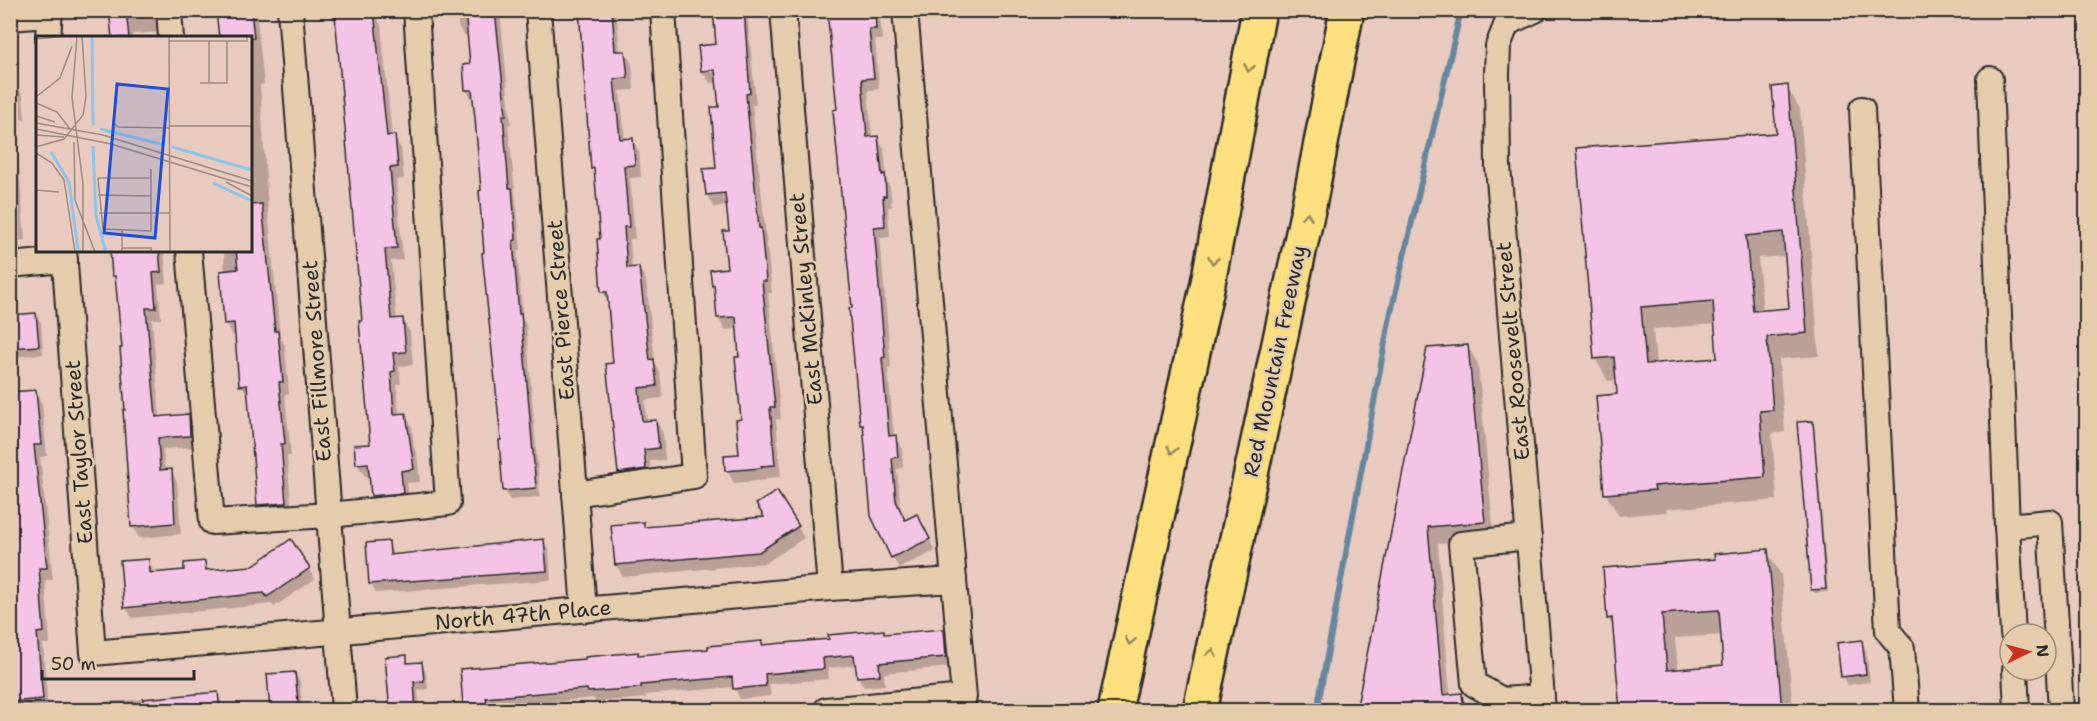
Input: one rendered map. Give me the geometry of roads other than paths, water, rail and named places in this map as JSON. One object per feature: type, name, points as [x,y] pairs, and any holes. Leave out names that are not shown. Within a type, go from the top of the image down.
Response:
[{"type":"highway","points":[[1115,711],[1206,293],[1259,10]]},
{"type":"highway","name":"Red Mountain Freeway","points":[[1200,711],[1306,217],[1347,10]]},
{"type":"street","points":[[169,10],[171,36]]},
{"type":"street","name":"East Fillmore Street","points":[[290,10],[344,711]]},
{"type":"street","points":[[189,252],[212,522],[329,515],[448,502],[416,10]]},
{"type":"street","name":"East Pierce Street","points":[[538,10],[584,610]]},
{"type":"street","points":[[575,494],[694,477],[663,10]]},
{"type":"street","name":"East McKinley Street","points":[[783,10],[830,588]]},
{"type":"street","points":[[826,711],[964,697],[905,10]]},
{"type":"street","name":"East Roosevelt Street","points":[[1535,10],[1507,23],[1498,46],[1498,166],[1543,704]]},
{"type":"street","points":[[10,18],[49,21]]},
{"type":"street","points":[[1990,79],[2012,622]]},
{"type":"street","points":[[1862,110],[1888,631],[1902,648],[1907,711]]},
{"type":"street","points":[[10,265],[65,255]]},
{"type":"street","name":"East Taylor Street","points":[[65,255],[93,653]]},
{"type":"street","points":[[2007,526],[2050,522],[2061,711]]},
{"type":"street","points":[[1529,537],[1461,544],[1462,556],[1474,684],[1502,700],[1543,704]]},
{"type":"street","name":"North 47th Place","points":[[93,653],[830,588],[954,580]]},
{"type":"street","points":[[2016,682],[2017,711]]},
{"type":"waterway","points":[[1317,710],[1389,321],[1461,10]]}]
